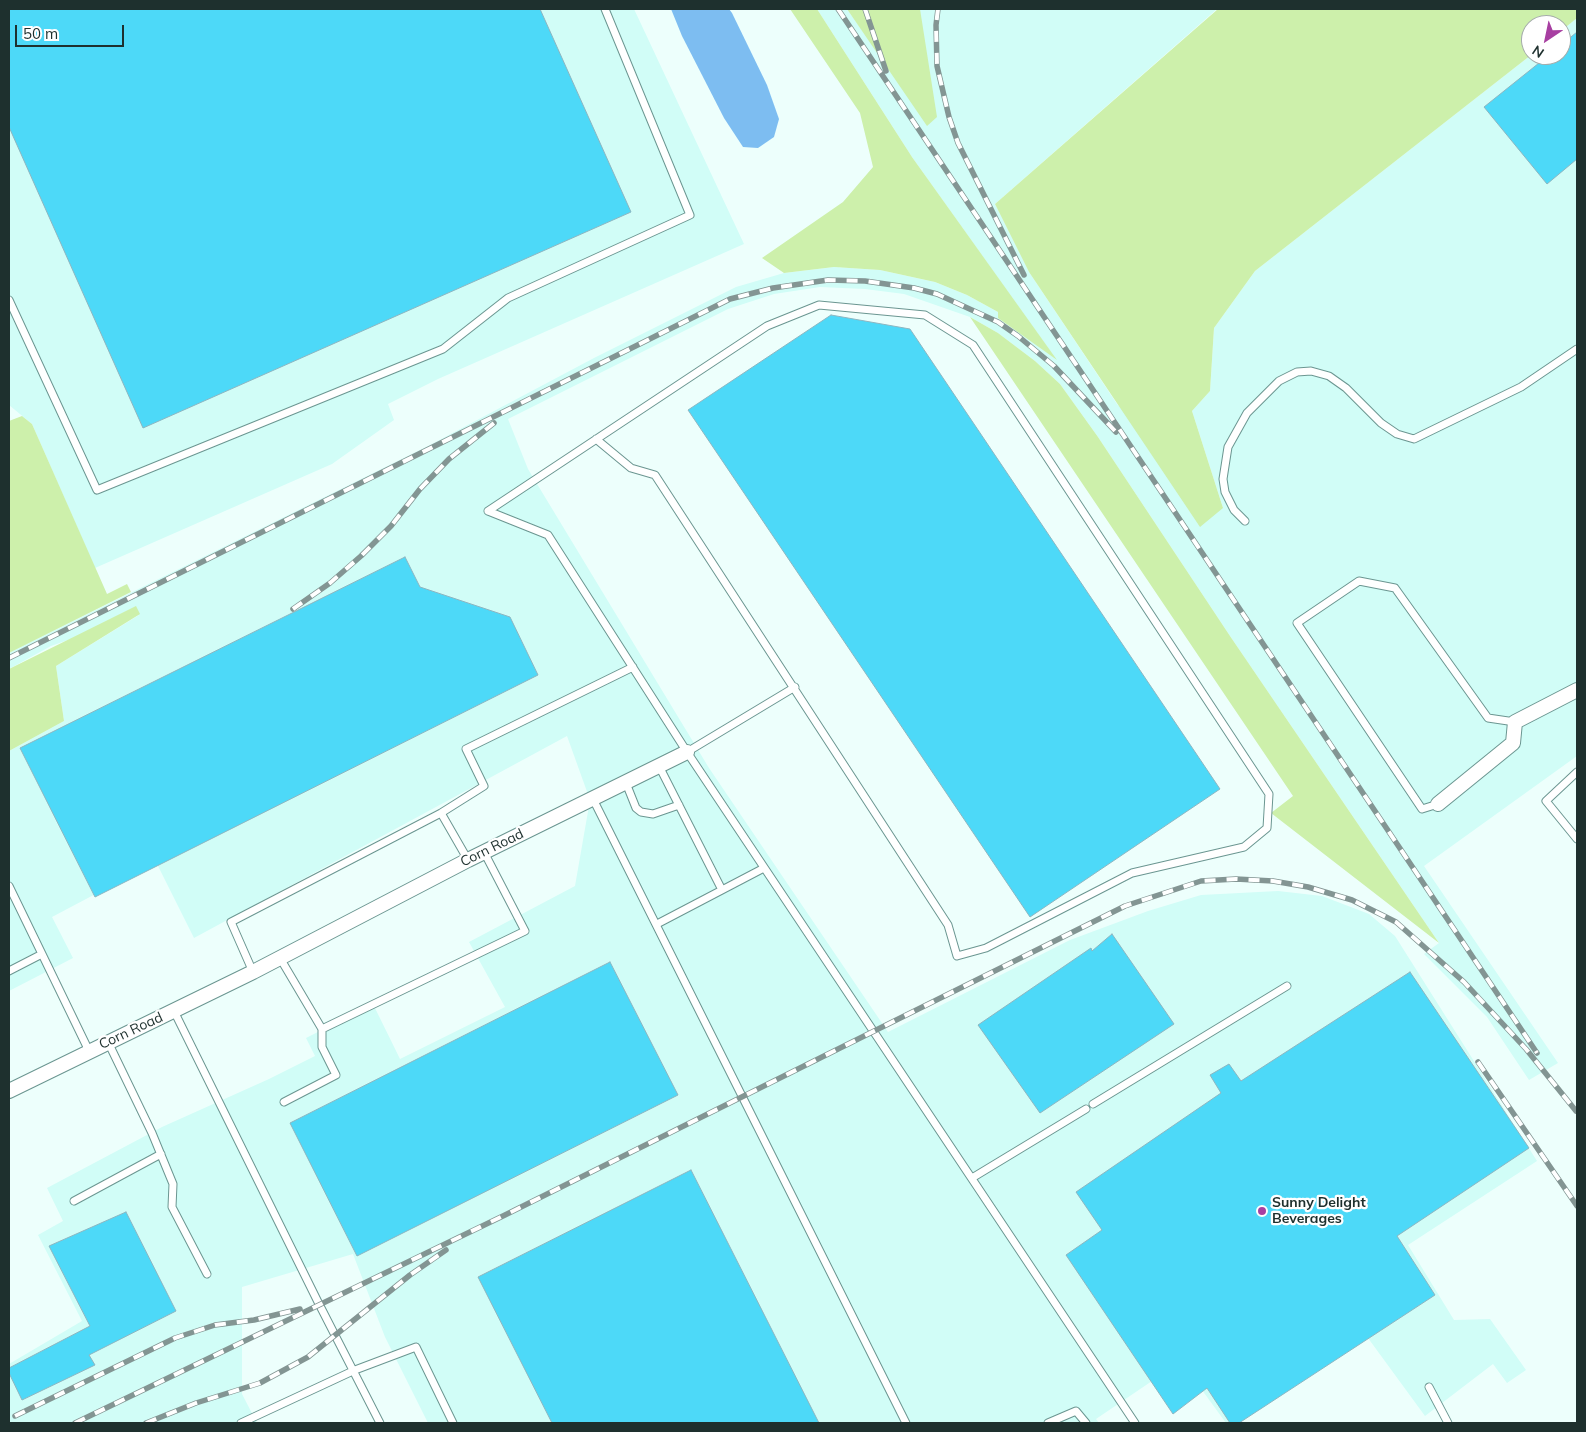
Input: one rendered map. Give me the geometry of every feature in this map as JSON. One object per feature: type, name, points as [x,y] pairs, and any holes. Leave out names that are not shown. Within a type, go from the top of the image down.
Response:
[{"type":"street","points":[[1438,804],[1513,743],[1514,722],[1577,690]]},
{"type":"street","name":"Corn Road","points":[[9,1091],[254,972],[468,860],[687,752]]},
{"type":"lane","points":[[9,300],[97,490],[443,349],[508,298],[690,215],[606,9]]},
{"type":"lane","points":[[596,440],[631,468],[655,475],[795,687],[948,925],[957,956],[986,948],[1132,873],[1244,847],[1266,828],[1269,794],[973,345],[925,315],[819,305],[767,326],[488,511],[548,535],[687,752],[1135,1423]]},
{"type":"lane","points":[[1245,521],[1234,510],[1225,492],[1223,479],[1228,447],[1246,413],[1279,381],[1311,371],[1329,376],[1346,388],[1381,423],[1397,434],[1414,438],[1521,387],[1577,349]]},
{"type":"lane","points":[[1438,804],[1422,809],[1297,623],[1359,581],[1395,588],[1488,718],[1514,722]]},
{"type":"lane","points":[[254,972],[232,922],[441,813],[484,786],[466,749],[634,668]]},
{"type":"lane","points":[[687,752],[795,687]]},
{"type":"lane","points":[[659,766],[722,890]]},
{"type":"lane","points":[[1577,772],[1546,801],[1577,839]]},
{"type":"lane","points":[[626,782],[636,808],[641,812],[653,814],[679,805]]},
{"type":"lane","points":[[593,799],[906,1423]]},
{"type":"lane","points":[[441,813],[468,860]]},
{"type":"lane","points":[[322,1029],[525,931],[484,852]]},
{"type":"lane","points":[[657,924],[764,868]]},
{"type":"lane","points":[[9,886],[89,1051]]},
{"type":"lane","points":[[9,971],[42,954]]},
{"type":"lane","points":[[280,958],[322,1029],[322,1047],[336,1076],[284,1102]]},
{"type":"lane","points":[[1093,1104],[1287,986]]},
{"type":"lane","points":[[174,1011],[319,1305],[355,1370],[380,1423]]},
{"type":"lane","points":[[108,1042],[161,1154],[173,1184],[172,1207],[207,1274]]},
{"type":"lane","points":[[972,1178],[1086,1109]]},
{"type":"lane","points":[[74,1201],[161,1154]]},
{"type":"lane","points":[[240,1423],[355,1370],[416,1347],[454,1423]]},
{"type":"lane","points":[[1428,1388],[1448,1423]]},
{"type":"lane","points":[[1048,1423],[1076,1411],[1086,1423]]},
{"type":"shaded area","points":[[9,9],[634,9],[744,244],[438,379],[388,404],[394,420],[332,464],[95,568],[32,424],[9,405]]},
{"type":"shaded area","points":[[817,9],[847,9],[864,33],[920,9],[1217,9],[995,204],[1029,272],[1117,404],[1223,508],[1192,411],[1210,391],[1214,328],[1255,271],[1521,63],[1521,65],[1571,65],[1571,23],[1577,18],[1577,756],[1424,866],[1558,1063],[1529,1080],[1487,1017],[1424,954],[1439,943],[1230,636],[1098,437],[1060,384],[1035,361],[998,333],[970,317],[904,294],[865,289],[820,287],[774,294],[728,309],[508,419],[528,469],[709,768],[888,1032],[1070,940],[1148,911],[1201,895],[1278,891],[1322,896],[1369,914],[1395,936],[1537,1161],[1408,1245],[1454,1320],[1490,1319],[1526,1370],[1507,1383],[1493,1364],[1425,1416],[1368,1338],[1239,1423],[1226,1423],[1202,1390],[1152,1381],[1096,1419],[1099,1423],[428,1423],[385,1337],[353,1254],[242,1287],[242,1394],[257,1423],[9,1423],[9,1364],[82,1321],[38,1235],[63,1221],[47,1188],[162,1127],[315,1056],[306,1038],[373,1004],[400,1059],[505,1007],[469,942],[575,886],[590,800],[567,736],[194,938],[156,862],[52,917],[73,958],[9,991],[9,751],[64,721],[56,666],[139,615],[51,646],[9,669],[9,653],[430,445],[594,358],[736,287],[784,273],[834,267],[880,270],[935,282],[967,295],[998,312],[998,318],[1055,358],[912,157]]},
{"type":"green space","points":[[790,9],[817,9],[912,157],[1057,360],[998,318],[998,312],[967,295],[935,282],[880,270],[834,267],[784,273],[762,258],[843,202],[873,167],[860,113]]},
{"type":"green space","points":[[847,9],[920,9],[937,117],[927,126]]},
{"type":"green space","points":[[1218,9],[1577,9],[1577,18],[1571,23],[1571,15],[1521,15],[1521,63],[1255,271],[1214,328],[1210,391],[1192,411],[1223,508],[1200,527],[1029,272],[995,204]]},
{"type":"green space","points":[[970,317],[998,333],[1035,361],[1060,384],[1098,437],[1230,636],[1439,943],[1271,813],[1293,796]]},
{"type":"green space","points":[[22,416],[32,424],[107,594],[127,584],[131,592],[9,653],[9,421]]},
{"type":"green space","points":[[136,606],[140,614],[56,666],[64,721],[9,751],[9,669]]},
{"type":"water","points":[[671,9],[729,9],[767,85],[779,119],[774,137],[758,148],[743,147],[724,118],[682,36]]},
{"type":"building","points":[[9,9],[540,9],[631,212],[143,428],[9,127]]},
{"type":"building","points":[[1577,32],[1577,159],[1547,184],[1484,107],[1536,65],[1571,65],[1571,37]]},
{"type":"building","points":[[831,315],[910,329],[1220,789],[1030,917],[688,410]]},
{"type":"building","points":[[405,557],[420,587],[510,617],[538,675],[95,897],[20,748]]},
{"type":"building","points":[[1112,934],[1174,1024],[1040,1113],[978,1025],[1091,948],[1092,951]]},
{"type":"building","points":[[610,962],[678,1095],[357,1256],[290,1123]]},
{"type":"building","name":"Sunny Delight Beverages","points":[[1410,972],[1529,1148],[1397,1236],[1435,1295],[1239,1423],[1230,1423],[1207,1388],[1173,1414],[1066,1255],[1102,1230],[1076,1192],[1221,1093],[1210,1075],[1229,1064],[1241,1081]]},
{"type":"building","points":[[691,1170],[819,1423],[552,1423],[478,1277]]},
{"type":"building","points":[[126,1212],[176,1311],[89,1355],[95,1365],[22,1400],[9,1373],[9,1368],[90,1326],[49,1246]]},
{"type":"railway","points":[[838,9],[1537,1053]]},
{"type":"railway","points":[[865,9],[886,71]]},
{"type":"railway","points":[[938,9],[936,25],[937,66],[949,117],[958,143],[1024,275]]},
{"type":"railway","points":[[9,658],[730,299],[773,288],[828,280],[865,281],[914,288],[937,294],[998,322],[1018,336],[1054,366],[1116,432]]},
{"type":"railway","points":[[293,609],[330,583],[361,556],[391,526],[420,489],[449,459],[494,423]]},
{"type":"railway","points":[[75,1423],[505,1215],[1125,906],[1201,881],[1236,879],[1273,881],[1308,887],[1352,900],[1396,922],[1464,982],[1526,1049],[1576,1111]]},
{"type":"railway","points":[[1478,1062],[1577,1206]]},
{"type":"railway","points":[[146,1423],[196,1403],[260,1383],[308,1357],[410,1275],[446,1250]]},
{"type":"railway","points":[[15,1416],[175,1338],[215,1325],[254,1320],[300,1309]]},
{"type":"place","name":"Sunny Delight Beverages","points":[[1262,1211]]}]
